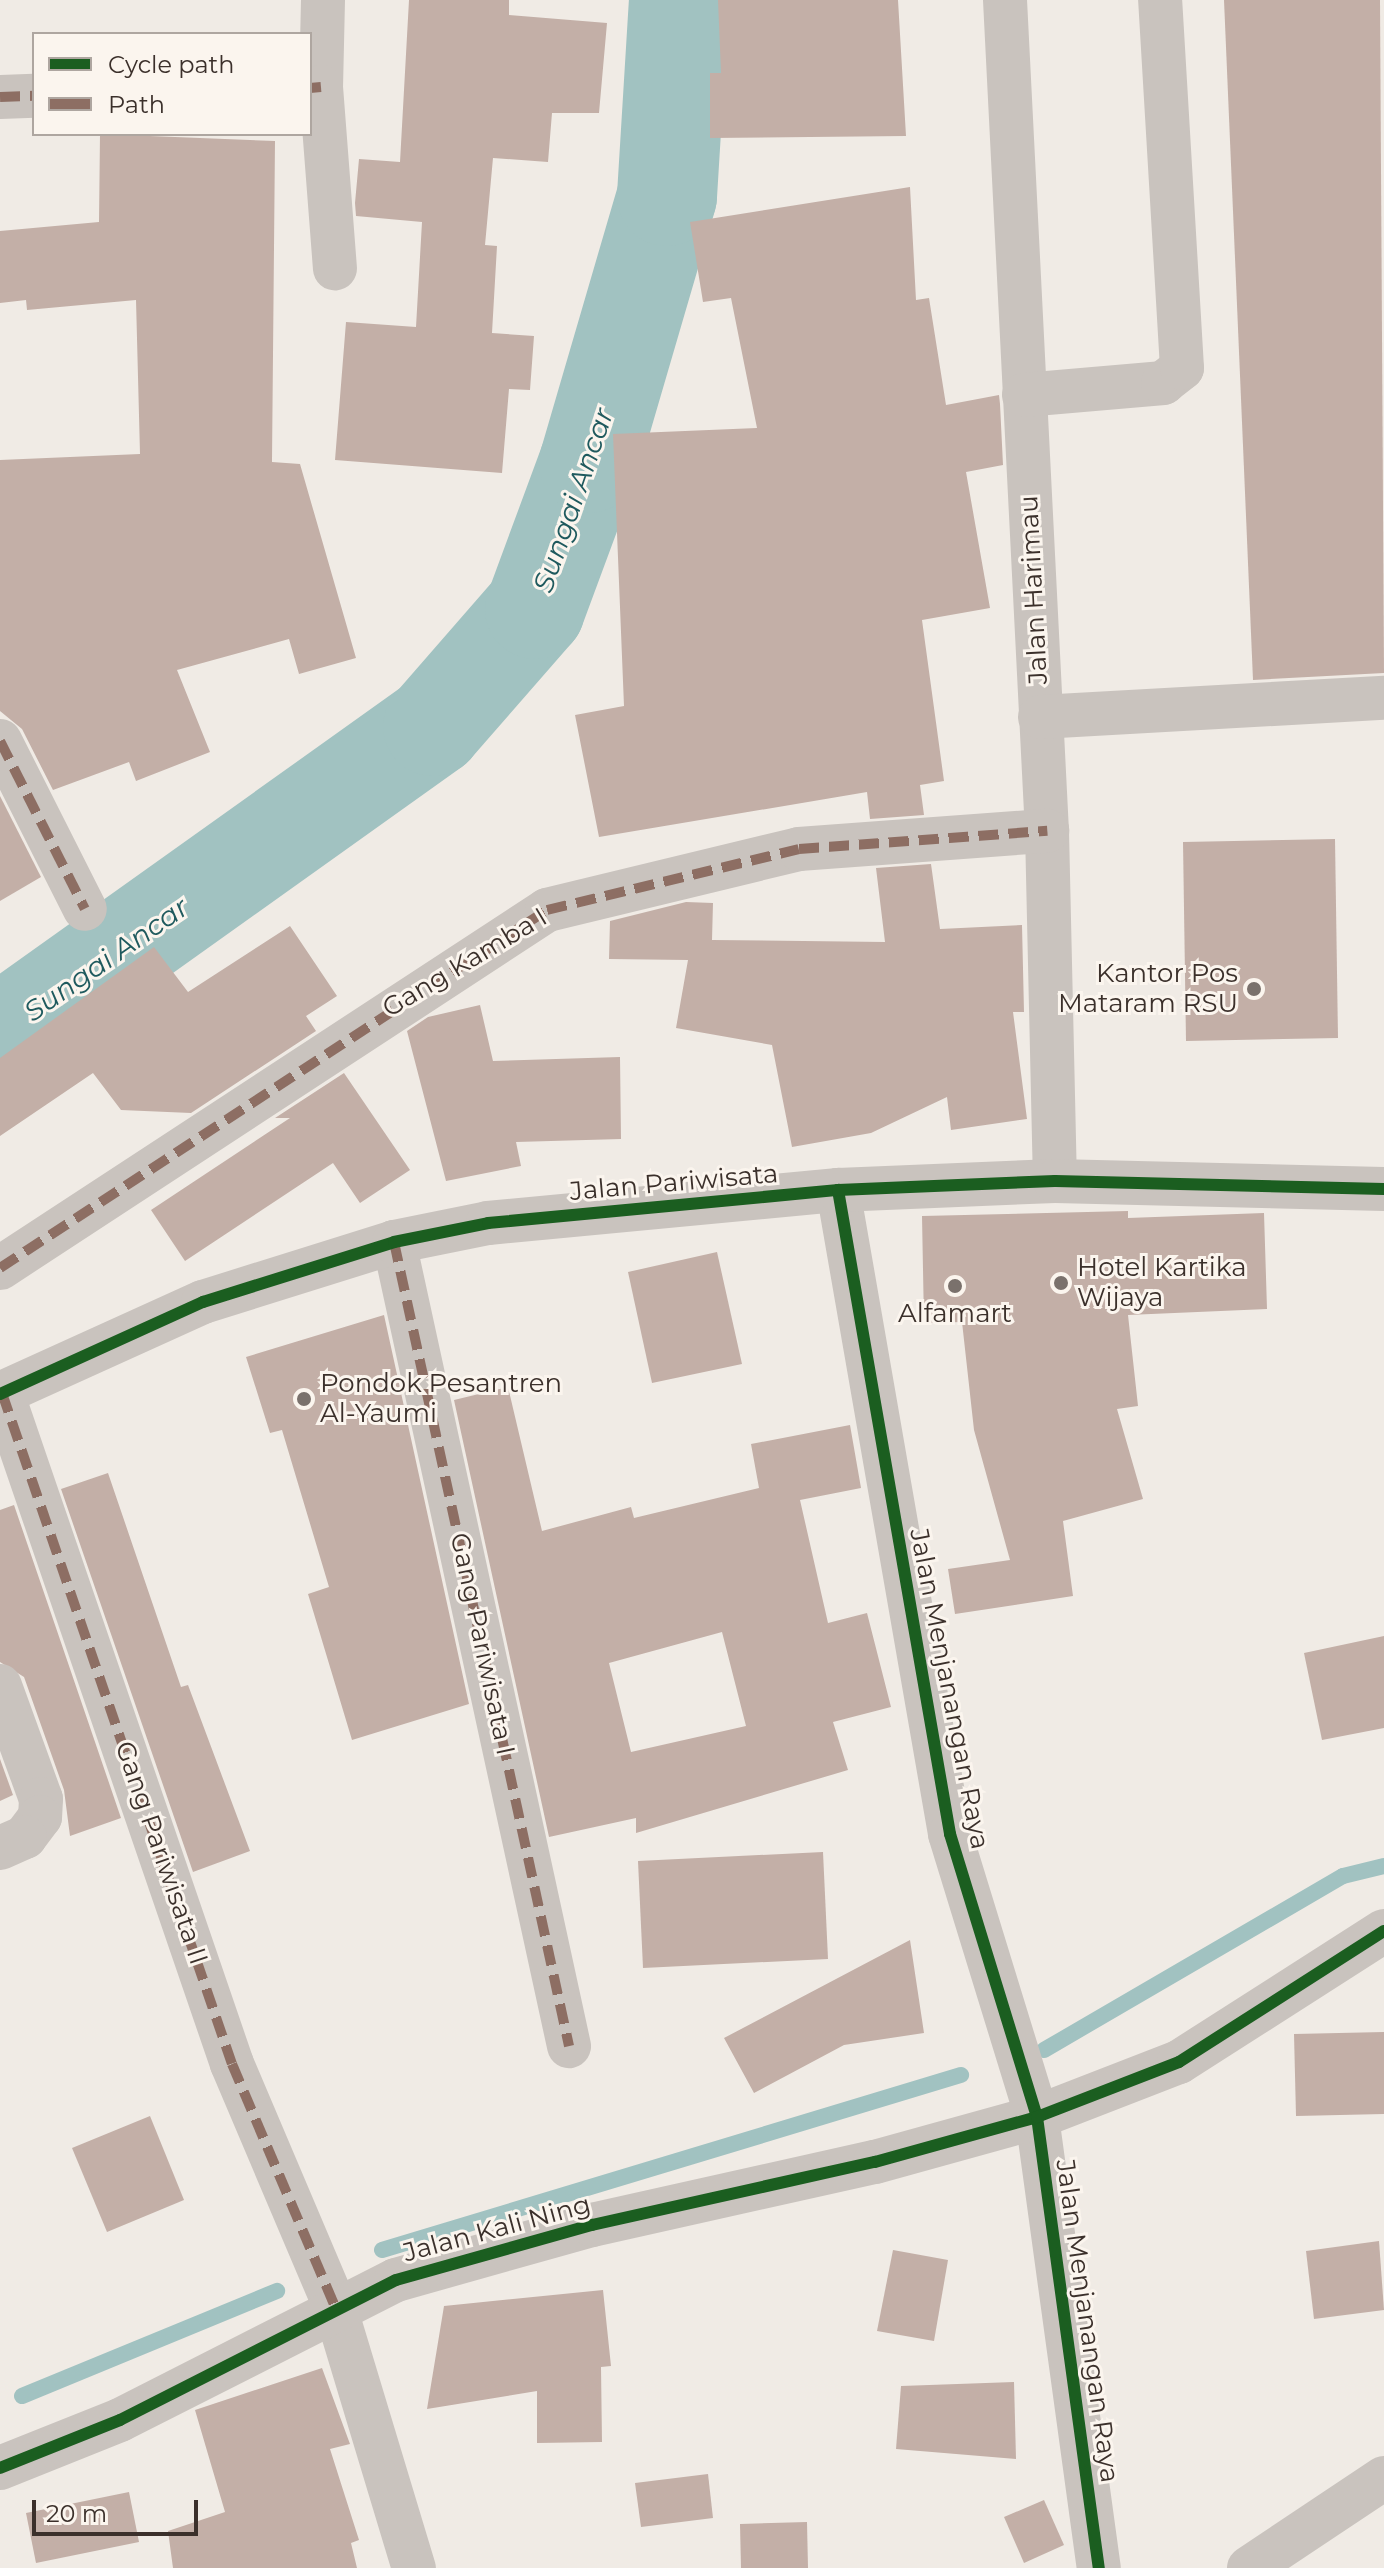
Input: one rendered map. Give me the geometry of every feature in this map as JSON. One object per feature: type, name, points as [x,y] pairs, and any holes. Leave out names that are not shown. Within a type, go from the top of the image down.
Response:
[{"type":"street","points":[[323,0],[315,88],[335,268]]},
{"type":"street","name":"Jalan Harimau","points":[[1005,0],[1047,831],[1055,1181]]},
{"type":"street","points":[[1024,395],[1163,383],[1182,368],[1160,0]]},
{"type":"street","points":[[0,97],[32,96]]},
{"type":"street","points":[[1040,717],[1384,698]]},
{"type":"street","points":[[0,741],[85,909]]},
{"type":"street","name":"Gang Kamba I","points":[[0,1268],[318,1053],[547,910],[799,849],[1047,831]]},
{"type":"street","name":"Jalan Pariwisata","points":[[1,1393],[203,1302],[394,1242],[488,1223],[838,1190],[1055,1181],[1384,1189]]},
{"type":"street","name":"Jalan Menjanangan Raya","points":[[838,1190],[950,1834],[1037,2117],[1099,2568]]},
{"type":"street","name":"Gang Pariwisata I","points":[[394,1242],[569,2046]]},
{"type":"street","name":"Gang Pariwisata II","points":[[1,1393],[232,2064],[335,2307],[414,2568]]},
{"type":"street","points":[[0,1686],[41,1799],[40,1817],[25,1837],[0,1848]]},
{"type":"street","name":"Jalan Kali Ning","points":[[0,2468],[120,2420],[335,2307],[508,2246],[860,2166],[1037,2117],[1179,2062],[1384,1931]]},
{"type":"street","points":[[1249,2568],[1384,2478]]},
{"type":"building","points":[[409,0],[509,0],[509,15],[607,23],[599,113],[552,113],[548,162],[493,158],[485,245],[497,246],[492,333],[534,336],[530,390],[509,389],[502,473],[335,460],[346,322],[416,327],[422,222],[356,216],[355,203],[359,159],[400,162]]},
{"type":"building","points":[[718,0],[898,0],[906,136],[710,138],[710,73],[721,73]]},
{"type":"building","points":[[1224,0],[1380,0],[1384,673],[1253,680]]},
{"type":"building","points":[[100,136],[275,141],[272,462],[300,464],[356,658],[299,674],[289,639],[177,670],[210,752],[136,781],[129,762],[53,790],[22,729],[0,711],[0,460],[140,454],[136,300],[27,310],[26,300],[0,303],[0,231],[99,222]]},
{"type":"building","points":[[910,187],[916,300],[929,298],[946,405],[999,395],[1000,404],[1003,465],[966,472],[990,608],[922,620],[944,781],[920,785],[924,815],[870,819],[867,792],[599,837],[575,715],[624,706],[613,434],[757,428],[731,298],[703,302],[690,222]]},
{"type":"building","points":[[0,796],[41,877],[0,901]]},
{"type":"building","points":[[1335,839],[1338,1038],[1186,1041],[1183,842]]},
{"type":"building","points":[[931,864],[940,929],[1022,925],[1024,1012],[1013,1012],[1027,1119],[951,1130],[947,1097],[871,1133],[792,1147],[772,1045],[676,1028],[688,960],[609,959],[610,921],[686,902],[713,903],[712,940],[885,942],[876,868]]},
{"type":"building","points":[[290,926],[337,996],[306,1016],[316,1031],[191,1113],[121,1110],[93,1073],[0,1136],[0,1058],[154,947],[188,992]]},
{"type":"building","points":[[480,1005],[493,1061],[620,1057],[621,1139],[516,1142],[521,1166],[446,1181],[407,1031],[428,1017]]},
{"type":"building","points":[[344,1073],[410,1170],[360,1203],[333,1163],[185,1261],[151,1210],[290,1118],[275,1118]]},
{"type":"building","points":[[1128,1211],[1128,1218],[1264,1213],[1267,1309],[1128,1315],[1138,1406],[1117,1409],[1143,1499],[1063,1521],[1073,1596],[955,1614],[948,1569],[1010,1560],[974,1430],[962,1322],[924,1323],[922,1216]]},
{"type":"building","points":[[717,1252],[742,1364],[652,1383],[628,1272]]},
{"type":"building","points":[[384,1315],[469,1704],[352,1740],[308,1594],[329,1587],[282,1430],[270,1433],[246,1357]]},
{"type":"building","points":[[508,1387],[542,1531],[631,1507],[634,1518],[759,1488],[751,1444],[850,1425],[861,1488],[800,1500],[828,1623],[867,1613],[891,1707],[833,1722],[848,1770],[636,1833],[636,1818],[549,1837],[454,1400]],"holes":[[[722,1632],[746,1726],[631,1752],[609,1663]]]},
{"type":"building","points":[[108,1473],[181,1687],[188,1685],[250,1851],[193,1872],[61,1489]]},
{"type":"building","points":[[14,1505],[121,1818],[70,1836],[64,1790],[24,1677],[0,1662],[0,1510]]},
{"type":"building","points":[[1384,1636],[1384,1728],[1322,1740],[1304,1653]]},
{"type":"building","points":[[0,1759],[13,1795],[0,1801]]},
{"type":"building","points":[[823,1852],[828,1959],[643,1968],[638,1861]]},
{"type":"building","points":[[910,1940],[924,2033],[844,2045],[754,2093],[724,2038]]},
{"type":"building","points":[[1384,2032],[1384,2114],[1296,2116],[1294,2034]]},
{"type":"building","points":[[150,2116],[184,2200],[107,2232],[72,2148]]},
{"type":"building","points":[[1379,2241],[1384,2310],[1314,2319],[1306,2251]]},
{"type":"building","points":[[893,2250],[948,2260],[934,2341],[877,2331]]},
{"type":"building","points":[[603,2290],[611,2366],[601,2367],[602,2442],[537,2443],[537,2391],[427,2409],[444,2306]]},
{"type":"building","points":[[322,2368],[350,2444],[330,2449],[359,2540],[351,2543],[357,2568],[173,2568],[168,2531],[225,2512],[195,2410]]},
{"type":"building","points":[[1014,2382],[1016,2459],[896,2449],[901,2386]]},
{"type":"building","points":[[708,2474],[713,2518],[641,2527],[635,2483]]},
{"type":"building","points":[[129,2492],[139,2542],[36,2563],[26,2513]]},
{"type":"building","points":[[1044,2500],[1064,2545],[1024,2563],[1004,2517]]},
{"type":"building","points":[[807,2522],[808,2568],[741,2568],[740,2524]]},
{"type":"waterway","name":"Sungai Ancar","points":[[0,1035],[433,726],[535,609],[589,463],[667,196],[679,0]]},
{"type":"waterway","points":[[1044,2050],[1343,1876],[1384,1866]]},
{"type":"waterway","points":[[382,2250],[961,2075]]},
{"type":"waterway","points":[[22,2396],[277,2291]]},
{"type":"marked path","points":[[312,88],[321,87]]},
{"type":"marked path","points":[[0,97],[32,96]]},
{"type":"marked path","points":[[0,741],[85,909]]},
{"type":"marked path","points":[[0,1268],[547,910],[799,849],[1047,831]]},
{"type":"marked path","points":[[394,1242],[569,2046]]},
{"type":"marked path","points":[[2,1393],[232,2064],[335,2307]]},
{"type":"cycle path","points":[[0,1394],[203,1302],[394,1242],[488,1223],[838,1190],[1055,1181],[1384,1189]]},
{"type":"cycle path","points":[[838,1190],[950,1834],[1037,2117],[1099,2568]]},
{"type":"cycle path","points":[[0,2468],[120,2420],[396,2280],[592,2225],[875,2162],[1037,2117],[1179,2062],[1384,1931]]},
{"type":"place","name":"Kantor Pos Mataram RSU","points":[[1254,989]]},
{"type":"place","name":"Hotel Kartika Wijaya","points":[[1061,1283]]},
{"type":"place","name":"Alfamart","points":[[955,1286]]},
{"type":"place","name":"Pondok Pesantren Al-Yaumi","points":[[304,1399]]}]
